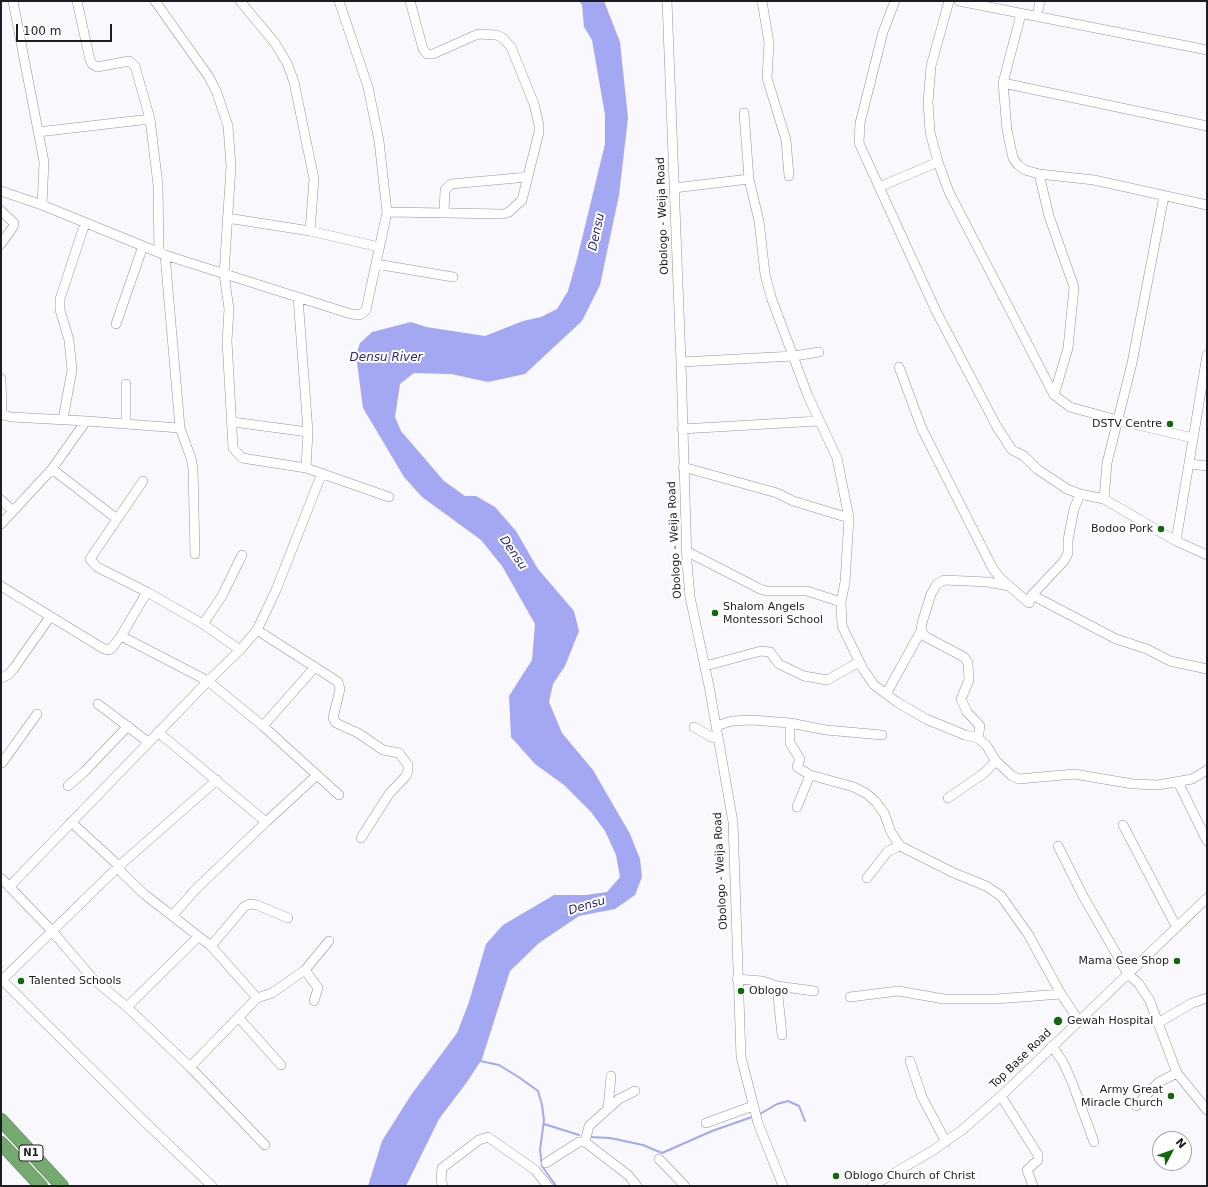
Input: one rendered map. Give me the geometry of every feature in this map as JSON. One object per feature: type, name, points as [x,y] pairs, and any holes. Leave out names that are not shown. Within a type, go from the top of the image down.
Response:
[{"type":"highway","name":"N1","points":[[1,1120],[62,1186]]},
{"type":"highway","name":"N1","points":[[1,1143],[41,1186]]},
{"type":"street","points":[[13,1],[44,162],[42,205]]},
{"type":"street","points":[[77,1],[90,60],[97,67],[129,61],[135,66],[150,118],[158,185],[162,253],[180,428],[192,458],[195,554]]},
{"type":"street","points":[[155,1],[209,77],[217,93],[228,126],[231,166],[224,274],[229,309],[227,341],[233,422],[233,448],[242,458],[306,468],[389,497]]},
{"type":"street","points":[[240,1],[275,43],[287,63],[294,82],[314,179],[310,231]]},
{"type":"street","points":[[1,191],[42,205],[162,253],[351,314],[360,315],[366,310],[387,212],[379,141],[368,87],[339,1]]},
{"type":"street","points":[[387,212],[503,214],[509,212],[522,200],[539,125],[534,104],[511,47],[504,38],[496,35],[478,34],[434,54],[427,54],[423,49],[410,1]]},
{"type":"street","name":"Obologo - Weija Road","points":[[666,1],[681,362],[686,551],[690,597],[705,666],[733,822],[737,979],[741,1057],[767,1148],[781,1185]]},
{"type":"street","points":[[762,1],[769,42],[767,78],[786,140],[789,176]]},
{"type":"street","points":[[895,1],[883,32],[859,134],[859,143],[936,311],[997,428],[1012,450],[1024,456],[1037,469],[1067,489],[1080,494],[1104,499],[1176,541],[1207,555]]},
{"type":"street","points":[[949,1],[932,66],[928,102],[930,132],[938,162],[949,192],[1054,395],[1070,407],[1193,438]]},
{"type":"street","points":[[961,1],[1207,50]]},
{"type":"street","points":[[1037,15],[1040,1]]},
{"type":"street","points":[[1021,14],[1004,83],[1007,130],[1013,158],[1018,165],[1025,170],[1039,174],[1094,180],[1207,205]]},
{"type":"street","points":[[1004,83],[1207,126]]},
{"type":"street","points":[[744,113],[750,179],[759,221],[765,274],[769,289],[818,421],[836,458],[849,518],[845,582],[841,602],[842,626],[859,662],[874,685],[926,719],[978,738],[986,745],[996,761],[1012,776],[1019,779],[1074,774],[1133,784],[1158,785],[1192,779],[1207,770]]},
{"type":"street","points":[[38,132],[150,118]]},
{"type":"street","points":[[879,187],[938,162]]},
{"type":"street","points":[[1039,174],[1049,216],[1074,287],[1068,348],[1054,395]]},
{"type":"street","points":[[444,213],[445,190],[452,184],[528,177]]},
{"type":"street","points":[[674,188],[750,179]]},
{"type":"street","points":[[1104,499],[1108,463],[1117,420],[1132,363],[1164,196]]},
{"type":"street","points":[[1,211],[14,223],[13,227],[1,244]]},
{"type":"street","points":[[227,218],[310,231],[379,247]]},
{"type":"street","points":[[63,419],[72,370],[69,340],[60,310],[60,299],[85,223]]},
{"type":"street","points":[[116,324],[143,246]]},
{"type":"street","points":[[376,264],[452,277]]},
{"type":"street","points":[[298,297],[308,432],[306,468]]},
{"type":"street","points":[[681,362],[794,356],[819,352]]},
{"type":"street","points":[[1176,541],[1204,382],[1207,354]]},
{"type":"street","points":[[899,367],[922,429],[993,569],[1001,579],[1029,603],[1032,595],[1064,561],[1068,553],[1068,540],[1074,509],[1080,494]]},
{"type":"street","points":[[1,379],[1,414],[11,417],[63,419],[180,428]]},
{"type":"street","points":[[126,384],[126,424]]},
{"type":"street","points":[[1,524],[52,469],[86,421]]},
{"type":"street","points":[[682,429],[818,421]]},
{"type":"street","points":[[233,422],[308,432]]},
{"type":"street","points":[[1190,464],[1207,466]]},
{"type":"street","points":[[683,467],[777,493],[792,501],[849,518]]},
{"type":"street","points":[[52,469],[117,518]]},
{"type":"street","points":[[9,887],[148,742],[240,650],[257,630],[276,590],[322,473]]},
{"type":"street","points":[[144,481],[90,559],[98,567],[147,592],[203,624],[240,650]]},
{"type":"street","points":[[1,500],[13,512]]},
{"type":"street","points":[[686,551],[760,589],[767,591],[807,591],[841,602]]},
{"type":"street","points":[[203,624],[222,596],[242,555]]},
{"type":"street","points":[[886,694],[921,631],[931,594],[937,584],[944,580],[988,582],[1010,586]]},
{"type":"street","points":[[1,586],[50,617],[108,650],[121,636],[147,592]]},
{"type":"street","points":[[1032,595],[1116,639],[1147,649],[1170,661],[1207,669]]},
{"type":"street","points":[[1,678],[8,675],[14,668],[50,617]]},
{"type":"street","points":[[257,630],[338,682],[340,689],[332,718],[336,723],[358,733],[383,750],[399,753],[408,765],[406,776],[389,794],[361,838]]},
{"type":"street","points":[[921,631],[926,637],[964,658],[968,662],[969,680],[961,699],[967,712],[980,726],[978,738]]},
{"type":"street","points":[[121,636],[208,681],[263,726],[339,795]]},
{"type":"street","points":[[705,666],[761,651],[770,652],[779,664],[804,676],[827,680],[859,662]]},
{"type":"street","points":[[263,726],[315,667]]},
{"type":"street","points":[[98,704],[148,742]]},
{"type":"street","points":[[1,764],[37,714]]},
{"type":"street","points":[[716,726],[743,720],[790,723],[826,730],[882,735]]},
{"type":"street","points":[[790,723],[790,743],[800,759],[797,767],[810,775],[854,787],[867,794],[876,802],[884,813],[900,846],[954,873],[986,886],[1000,896],[1028,934],[1061,994],[1079,1021]]},
{"type":"street","points":[[68,786],[84,772],[128,726]]},
{"type":"street","points":[[694,726],[711,737],[718,738]]},
{"type":"street","points":[[158,732],[266,822]]},
{"type":"street","points":[[948,798],[983,774],[996,761]]},
{"type":"street","points":[[172,916],[196,889],[317,775]]},
{"type":"street","points":[[797,807],[810,775]]},
{"type":"street","points":[[212,1186],[144,1121],[2,980],[119,866],[217,780]]},
{"type":"street","points":[[1178,782],[1207,841]]},
{"type":"street","points":[[71,822],[119,866],[122,873],[131,883],[198,937],[212,946],[257,998]]},
{"type":"street","points":[[1124,825],[1176,926]]},
{"type":"street","points":[[867,878],[888,851],[900,846]]},
{"type":"street","points":[[1058,846],[1082,896],[1128,974],[1139,984],[1146,995],[1177,1072],[1183,1083],[1207,1110]]},
{"type":"street","points":[[1,878],[52,931],[93,979],[127,1007],[190,1067],[265,1145]]},
{"type":"street","name":"Top Base Road","points":[[872,1186],[946,1142],[1001,1096],[1176,926],[1207,898]]},
{"type":"street","points":[[212,946],[244,907],[250,904],[257,904],[288,918]]},
{"type":"street","points":[[127,1007],[198,937]]},
{"type":"street","points":[[190,1067],[257,998],[272,994],[305,970],[329,941]]},
{"type":"street","points":[[305,970],[318,988],[314,1001]]},
{"type":"street","points":[[737,979],[762,981],[777,986],[814,991]]},
{"type":"street","points":[[777,986],[782,1035]]},
{"type":"street","points":[[850,997],[898,991],[944,999],[996,999],[1061,994]]},
{"type":"street","points":[[1158,1023],[1192,1003],[1207,998]]},
{"type":"street","points":[[239,1018],[281,1065]]},
{"type":"street","points":[[1052,1046],[1063,1062],[1072,1082],[1094,1142]]},
{"type":"street","points":[[910,1061],[922,1097],[946,1142]]},
{"type":"street","points":[[1136,1106],[1159,1082],[1177,1072]]},
{"type":"street","points":[[608,1109],[611,1076]]},
{"type":"street","points":[[585,1142],[590,1126],[619,1099],[635,1091]]},
{"type":"street","points":[[1001,1096],[1038,1156],[1038,1160],[1027,1170],[1032,1186]]},
{"type":"street","points":[[706,1123],[754,1106]]},
{"type":"street","points":[[443,1186],[441,1181],[442,1168],[470,1146],[479,1140],[488,1137],[535,1170],[548,1186]]},
{"type":"street","points":[[546,1163],[579,1142],[585,1142],[599,1151],[628,1176],[637,1186]]},
{"type":"street","points":[[659,1158],[685,1186]]},
{"type":"water","name":"Densu River","points":[[579,1],[604,1],[620,42],[628,118],[619,195],[600,285],[582,321],[525,374],[488,382],[451,374],[414,373],[400,384],[395,417],[401,431],[444,481],[465,496],[476,496],[495,507],[516,531],[538,569],[574,611],[579,631],[565,666],[553,684],[549,702],[562,733],[593,770],[630,834],[640,859],[642,877],[635,895],[615,909],[579,916],[539,943],[510,971],[482,1059],[467,1082],[439,1119],[406,1186],[368,1186],[382,1141],[411,1095],[457,1033],[469,1002],[486,944],[503,925],[554,895],[586,895],[607,892],[620,877],[616,855],[605,831],[591,812],[564,785],[535,764],[511,737],[509,696],[532,660],[535,624],[502,566],[481,540],[422,497],[404,477],[363,408],[356,355],[360,343],[372,332],[411,322],[426,327],[485,336],[523,321],[541,317],[557,309],[568,291],[605,144],[605,115],[592,40],[584,27],[582,5]]},
{"type":"waterway","points":[[480,1061],[499,1065],[538,1091],[544,1120],[540,1150],[542,1166],[556,1186]]},
{"type":"waterway","points":[[760,1114],[777,1104],[788,1101],[799,1106],[805,1121]]},
{"type":"waterway","points":[[590,1137],[610,1138],[643,1145],[662,1153],[712,1131],[752,1117]]},
{"type":"waterway","points":[[544,1124],[579,1135]]},
{"type":"place","name":"DSTV Centre","points":[[1170,424]]},
{"type":"place","name":"Bodoo Pork","points":[[1161,529]]},
{"type":"place","name":"Shalom Angels Montessori School","points":[[715,613]]},
{"type":"place","name":"Mama Gee Shop","points":[[1177,961]]},
{"type":"place","name":"Talented Schools","points":[[21,981]]},
{"type":"place","name":"Oblogo","points":[[741,991]]},
{"type":"place","name":"Gewah Hospital","points":[[1058,1021]]},
{"type":"place","name":"Army Great Miracle Church","points":[[1171,1096]]},
{"type":"place","name":"Oblogo Church of Christ","points":[[836,1176]]},
{"type":"water label","name":"Densu","points":[[597,232]]},
{"type":"water label","name":"Densu","points":[[513,553]]},
{"type":"water label","name":"Densu","points":[[587,906]]}]
